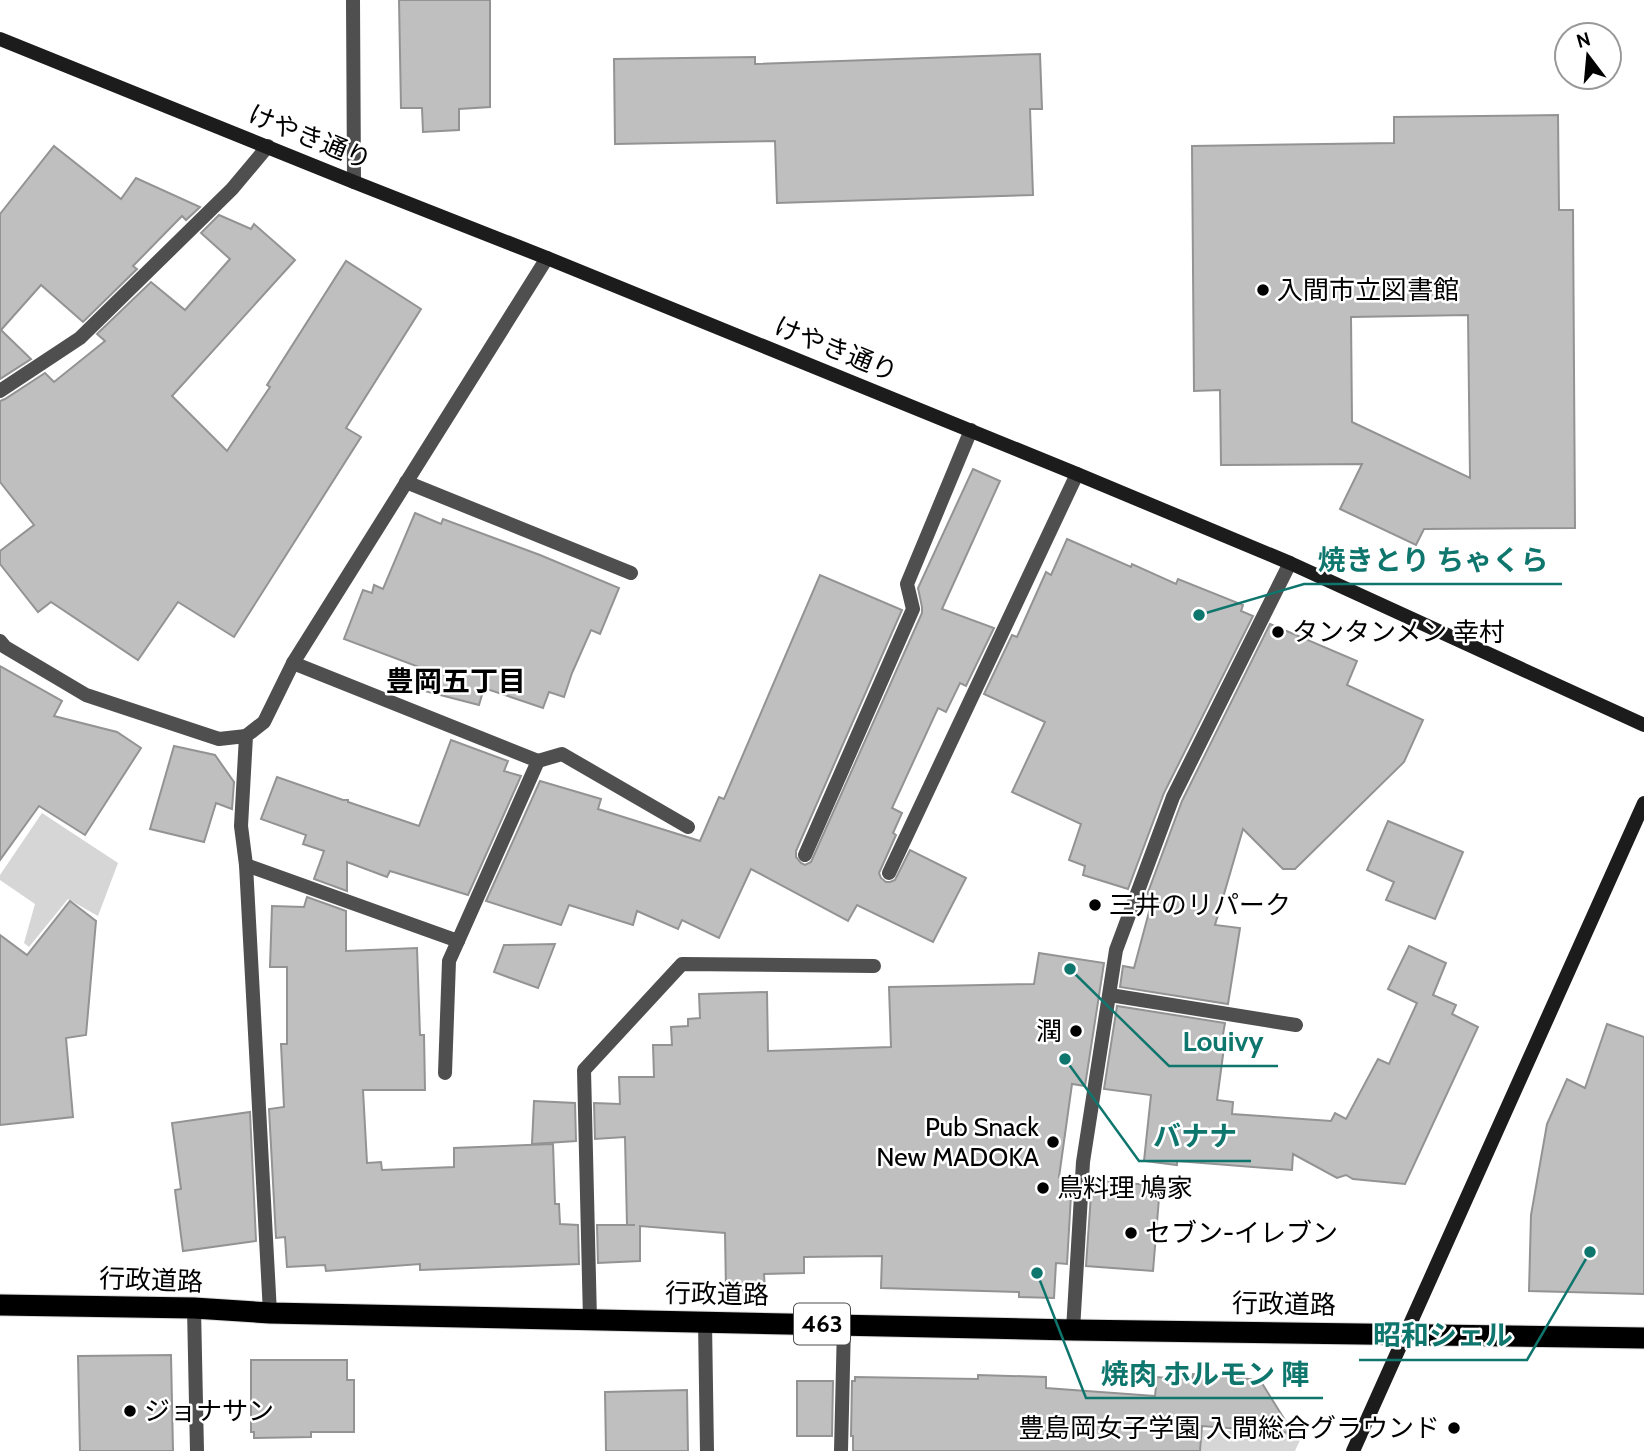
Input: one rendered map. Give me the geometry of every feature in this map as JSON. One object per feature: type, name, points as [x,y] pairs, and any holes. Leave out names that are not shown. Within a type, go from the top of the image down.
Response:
[{"type":"highway","name":"行政道路","points":[[0,1305],[1073,1330],[1644,1338]]},
{"type":"street","points":[[353,0],[354,182]]},
{"type":"street","name":"けやき通り","points":[[0,39],[1077,474],[1290,563],[1644,725]]},
{"type":"street","points":[[0,391],[80,338],[232,189],[268,146]]},
{"type":"street","points":[[0,641],[86,695],[219,739],[246,736],[264,722],[293,663],[547,258]]},
{"type":"street","points":[[804,855],[913,609],[907,584],[971,430]]},
{"type":"street","points":[[889,873],[1077,474]]},
{"type":"street","points":[[406,482],[631,573]]},
{"type":"street","points":[[1073,1330],[1083,1162],[1116,950],[1173,797],[1290,563]]},
{"type":"street","points":[[293,663],[538,761],[562,754],[688,827]]},
{"type":"street","points":[[246,736],[241,826],[246,865],[270,1313]]},
{"type":"street","points":[[445,1073],[449,961],[538,761]]},
{"type":"street","points":[[1353,1451],[1644,803]]},
{"type":"street","points":[[246,865],[458,941]]},
{"type":"street","points":[[590,1320],[584,1070],[682,964],[874,966]]},
{"type":"street","points":[[1110,995],[1296,1025]]},
{"type":"street","points":[[194,1308],[197,1451]]},
{"type":"street","points":[[705,1322],[706,1451]]},
{"type":"street","points":[[841,1451],[844,1325]]},
{"type":"shaded area","points":[[42,813],[118,863],[98,916],[68,899],[29,947],[24,943],[35,904],[0,880],[0,875]]},
{"type":"shaded area","points":[[1202,1430],[1299,1433],[1301,1438],[1295,1451],[1201,1451]]},
{"type":"building","points":[[399,0],[490,0],[490,107],[459,109],[459,130],[423,132],[422,108],[401,108]]},
{"type":"building","points":[[1040,54],[1042,109],[1030,109],[1033,195],[777,203],[775,141],[615,144],[614,59],[755,57],[755,64]]},
{"type":"building","points":[[1558,115],[1559,210],[1573,210],[1575,528],[1424,529],[1416,545],[1340,509],[1362,464],[1221,465],[1220,390],[1194,391],[1192,146],[1394,143],[1394,117]],"holes":[[[1468,315],[1470,478],[1352,422],[1351,317]]]},
{"type":"building","points":[[54,146],[121,199],[136,178],[200,207],[186,220],[182,216],[133,266],[137,269],[83,322],[41,285],[1,330],[31,359],[0,379],[0,214]]},
{"type":"building","points":[[219,215],[251,229],[254,224],[295,260],[172,396],[227,451],[270,387],[267,385],[346,261],[421,309],[346,428],[361,437],[234,637],[178,602],[138,660],[51,602],[38,612],[0,564],[0,551],[34,525],[0,482],[0,401],[45,373],[54,382],[105,341],[97,334],[151,282],[185,310],[230,259],[201,233]]},
{"type":"building","points":[[973,469],[1000,481],[942,609],[994,628],[966,686],[960,683],[946,712],[938,708],[892,808],[902,813],[893,833],[896,835],[879,873],[886,882],[895,880],[910,850],[966,878],[933,942],[857,905],[848,921],[751,869],[719,938],[682,920],[678,929],[637,911],[633,925],[569,905],[561,925],[486,901],[540,781],[601,799],[598,809],[700,841],[719,797],[724,799],[820,575],[902,610],[796,851],[796,857],[801,863],[805,865],[811,862],[922,613],[918,588]]},
{"type":"building","points":[[415,513],[441,524],[443,519],[619,588],[600,634],[591,630],[564,697],[549,692],[543,708],[484,688],[479,705],[421,690],[427,670],[344,639],[363,590],[372,593],[374,585],[383,589]]},
{"type":"building","points":[[1067,539],[1176,584],[1178,579],[1243,605],[1241,611],[1253,616],[1164,793],[1128,889],[1083,875],[1085,866],[1069,860],[1081,824],[1012,792],[1045,722],[984,694],[1012,635],[1017,637],[1046,572],[1051,575]]},
{"type":"building","points":[[1270,624],[1357,661],[1347,685],[1423,720],[1404,762],[1295,869],[1283,869],[1243,829],[1215,925],[1240,928],[1228,1004],[1120,987],[1123,966],[1134,968],[1153,897],[1147,895],[1182,801]]},
{"type":"building","points":[[0,666],[62,701],[54,716],[117,732],[141,748],[85,835],[39,806],[0,860]]},
{"type":"building","points":[[451,740],[508,761],[504,771],[521,776],[468,895],[390,871],[387,877],[347,862],[347,891],[314,879],[324,851],[303,844],[306,835],[261,819],[277,777],[419,826]]},
{"type":"building","points":[[174,746],[215,755],[234,782],[232,809],[216,803],[204,842],[150,829]]},
{"type":"building","points":[[1388,821],[1463,852],[1435,919],[1386,900],[1394,882],[1367,870]]},
{"type":"building","points":[[307,897],[346,911],[346,951],[417,948],[425,1090],[363,1090],[367,1163],[381,1162],[382,1170],[454,1167],[454,1148],[553,1144],[555,1204],[559,1204],[560,1224],[578,1225],[579,1264],[420,1270],[420,1264],[326,1271],[325,1265],[287,1267],[285,1237],[276,1238],[269,1109],[284,1107],[281,1044],[287,1044],[287,967],[270,967],[272,906],[304,907]]},
{"type":"building","points":[[70,901],[96,921],[86,1035],[66,1038],[73,1117],[0,1125],[0,935],[27,955]]},
{"type":"building","points":[[555,944],[538,988],[494,972],[504,945]]},
{"type":"building","points":[[1409,946],[1446,963],[1433,995],[1456,1005],[1452,1014],[1478,1027],[1405,1184],[1353,1179],[1346,1175],[1337,1178],[1293,1154],[1292,1170],[1144,1161],[1151,1095],[1104,1089],[1117,1006],[1225,1023],[1217,1100],[1233,1102],[1232,1114],[1331,1121],[1335,1113],[1346,1119],[1378,1059],[1389,1064],[1417,1003],[1388,989]]},
{"type":"building","points":[[1039,953],[1104,963],[1085,1086],[1072,1084],[1059,1177],[1072,1178],[1067,1264],[1056,1263],[1054,1298],[1019,1297],[1019,1292],[881,1288],[882,1256],[804,1257],[804,1273],[764,1274],[765,1290],[726,1291],[725,1233],[640,1226],[640,1261],[598,1263],[597,1225],[627,1225],[625,1137],[595,1139],[594,1103],[620,1104],[619,1077],[654,1077],[653,1045],[672,1045],[671,1027],[688,1026],[688,1019],[700,1018],[699,994],[767,992],[768,1051],[891,1047],[889,987],[1034,984]]},
{"type":"building","points":[[1607,1024],[1644,1037],[1644,1294],[1529,1291],[1531,1215],[1547,1124],[1567,1079],[1585,1088]]},
{"type":"building","points":[[534,1101],[575,1103],[576,1141],[532,1144]]},
{"type":"building","points":[[250,1112],[256,1241],[183,1251],[175,1190],[181,1189],[172,1123]]},
{"type":"building","points":[[1092,1180],[1160,1186],[1153,1271],[1086,1266]]},
{"type":"building","points":[[171,1355],[173,1451],[80,1451],[78,1356]]},
{"type":"building","points":[[251,1360],[347,1360],[347,1380],[354,1380],[354,1432],[311,1432],[311,1437],[254,1438],[254,1432],[251,1432]]},
{"type":"building","points":[[1193,1374],[1260,1380],[1293,1433],[1202,1426],[1200,1451],[853,1451],[852,1381],[855,1381],[855,1377],[1046,1377],[1046,1388],[1155,1396],[1157,1377],[1192,1380]]},
{"type":"building","points":[[797,1381],[833,1381],[832,1436],[797,1436]]},
{"type":"building","points":[[687,1390],[688,1451],[606,1451],[605,1392]]},
{"type":"place","name":"入間市立図書館","points":[[1263,290]]},
{"type":"place","name":"焼きとり ちゃくら","points":[[1199,615]]},
{"type":"place","name":"タンタンメン 幸村","points":[[1278,632]]},
{"type":"place","name":"三井のリパーク","points":[[1095,905]]},
{"type":"place","name":"Louivy","points":[[1070,969]]},
{"type":"place","name":"潤","points":[[1076,1031]]},
{"type":"place","name":"バナナ","points":[[1065,1059]]},
{"type":"place","name":"Pub Snack New MADOKA","points":[[1053,1142]]},
{"type":"place","name":"鳥料理 鳩家","points":[[1043,1188]]},
{"type":"place","name":"セブン-イレブン","points":[[1131,1233]]},
{"type":"place","name":"昭和シェル","points":[[1590,1252]]},
{"type":"place","name":"焼肉 ホルモン 陣","points":[[1037,1273]]},
{"type":"place","name":"ジョナサン","points":[[130,1411]]},
{"type":"place","name":"豊島岡女子学園 入間総合グラウンド","points":[[1454,1428]]},
{"type":"district","name":"豊岡五丁目","points":[[456,681]]}]
